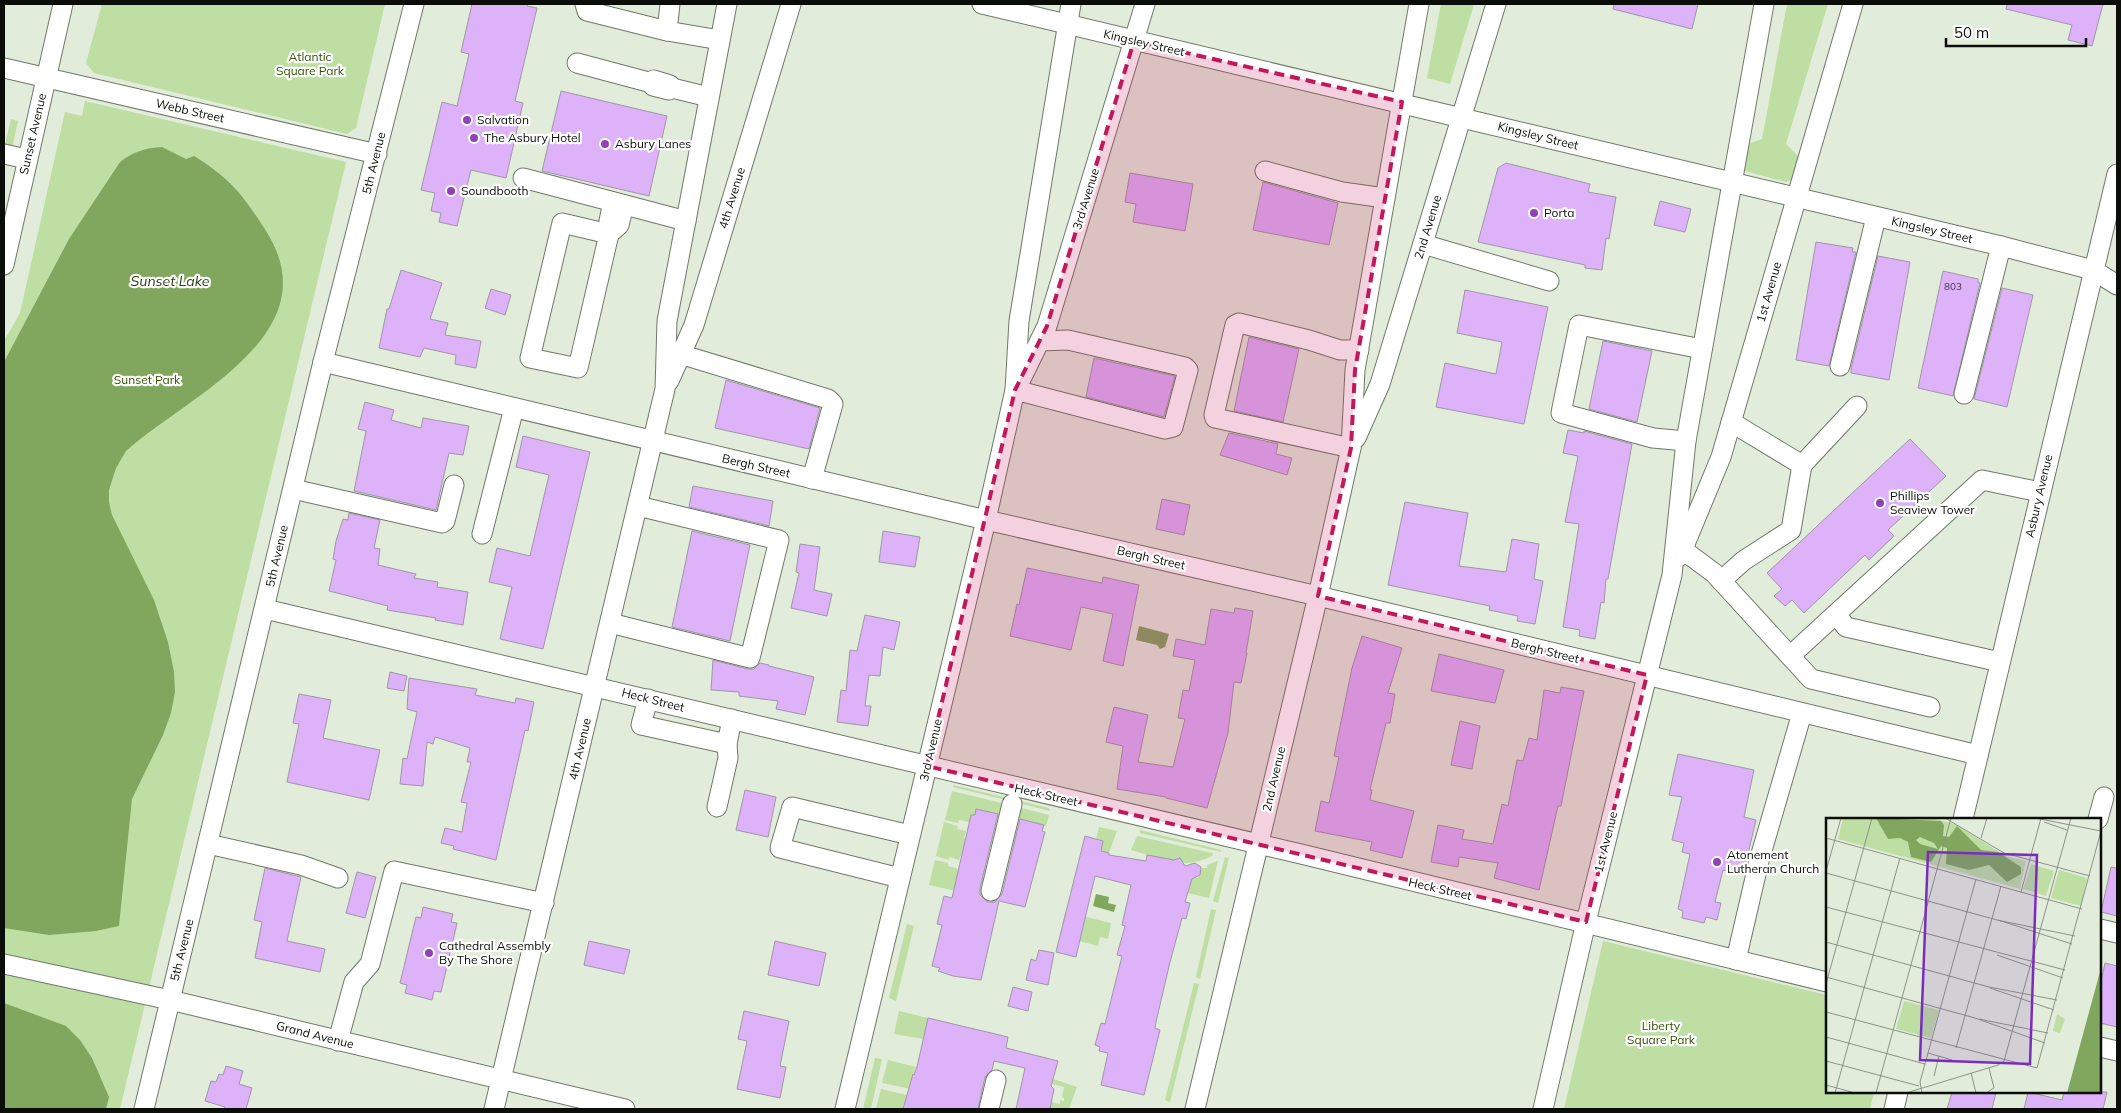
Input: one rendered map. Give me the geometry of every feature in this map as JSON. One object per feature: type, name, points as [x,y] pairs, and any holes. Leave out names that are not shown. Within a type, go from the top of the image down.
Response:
[{"type":"street","name":"Sunset Avenue","points":[[4,265],[26,159],[63,4]]},
{"type":"street","name":"5th Avenue","points":[[144,1109],[323,362],[414,4]]},
{"type":"street","points":[[585,4],[587,11],[667,32],[720,40]]},
{"type":"street","points":[[667,32],[670,4]]},
{"type":"street","name":"4th Avenue","points":[[674,352],[667,321],[727,4]]},
{"type":"street","name":"4th Avenue","points":[[494,1109],[674,352],[694,325],[790,4]]},
{"type":"street","name":"Kingsley Street","points":[[982,4],[1402,102],[1731,183],[2001,246],[2094,270],[2117,285]]},
{"type":"street","name":"3rd Avenue","points":[[845,1109],[986,520],[1015,390],[1019,321],[1066,24],[1071,4]]},
{"type":"street","name":"3rd Avenue","points":[[1015,390],[1048,326],[1145,4]]},
{"type":"street","name":"2nd Avenue","points":[[1195,1109],[1318,596],[1351,448],[1355,370],[1419,4]]},
{"type":"street","name":"2nd Avenue","points":[[1351,448],[1380,384],[1496,4]]},
{"type":"street","name":"1st Avenue","points":[[1543,1109],[1586,922],[1672,575],[1686,441],[1764,4]]},
{"type":"street","name":"1st Avenue","points":[[1672,575],[1721,457],[1853,4]]},
{"type":"street","points":[[577,63],[652,83],[654,86],[662,89],[669,90],[672,88],[709,97]]},
{"type":"street","name":"Webb Street","points":[[4,68],[377,154]]},
{"type":"street","points":[[4,154],[26,159]]},
{"type":"street","points":[[1264,171],[1342,192],[1385,198]]},
{"type":"street","name":"Asbury Avenue","points":[[1963,818],[2117,174]]},
{"type":"street","points":[[523,178],[686,221]]},
{"type":"street","points":[[609,234],[562,223],[530,358],[578,368],[609,234],[619,225],[619,203]]},
{"type":"street","points":[[1840,366],[1876,217]]},
{"type":"street","points":[[1423,244],[1549,280]]},
{"type":"street","points":[[1964,394],[2001,246]]},
{"type":"street","points":[[1351,448],[1215,418],[1214,414],[1235,325],[1239,323],[1310,340],[1340,350],[1359,350]]},
{"type":"street","points":[[1686,441],[1653,438],[1562,413],[1579,325],[1702,349]]},
{"type":"street","points":[[1015,390],[1165,429],[1173,427],[1188,370],[1185,367],[1068,340],[1040,341]]},
{"type":"street","points":[[674,352],[828,398],[833,404],[812,479]]},
{"type":"street","name":"Bergh Street","points":[[323,362],[986,520],[1318,596],[1978,755]]},
{"type":"street","points":[[1721,581],[1743,561],[1791,530],[1802,465],[1857,406]]},
{"type":"street","points":[[482,534],[514,408]]},
{"type":"street","points":[[1731,422],[1802,465]]},
{"type":"street","points":[[1790,656],[1982,480],[2040,492]]},
{"type":"street","points":[[293,489],[442,522],[445,521],[454,484]]},
{"type":"street","points":[[610,624],[750,658],[779,540],[638,506]]},
{"type":"street","points":[[1683,550],[1721,581],[1811,679],[1930,707]]},
{"type":"street","name":"Heck Street","points":[[265,609],[595,686],[1258,846],[1586,922],[1826,982]]},
{"type":"street","points":[[1836,614],[1846,627],[2000,662]]},
{"type":"street","points":[[648,699],[641,725],[727,744]]},
{"type":"street","points":[[1736,960],[1759,861],[1802,713]]},
{"type":"street","points":[[717,807],[728,758],[727,744],[732,719]]},
{"type":"street","points":[[2098,818],[2104,797]]},
{"type":"street","points":[[991,890],[1012,804]]},
{"type":"street","points":[[900,878],[780,848],[792,807],[910,835]]},
{"type":"street","points":[[208,844],[301,865],[338,878]]},
{"type":"street","points":[[338,1041],[354,982],[370,964],[394,872],[544,903]]},
{"type":"street","points":[[2101,929],[2117,933]]},
{"type":"street","name":"Grand Avenue","points":[[4,964],[170,1000],[625,1109]]},
{"type":"street","points":[[2101,1047],[2117,1052]]},
{"type":"street","points":[[989,1109],[996,1080]]},
{"type":"street","points":[[1894,1109],[1898,1093]]},
{"type":"highlighted area","points":[[1134,41],[1402,102],[1355,370],[1351,448],[1318,596],[1647,675],[1586,922],[927,766],[1015,390],[1047,326]]},
{"type":"green space","name":"Atlantic Square Park","points":[[102,4],[385,4],[356,128],[347,134],[94,73],[86,63]]},
{"type":"green space","points":[[1441,4],[1474,4],[1450,84],[1427,78]]},
{"type":"green space","points":[[1787,4],[1828,4],[1786,144],[1800,158],[1793,179],[1786,182],[1745,171],[1741,166],[1746,145],[1762,139]]},
{"type":"green space","name":"Sunset Park","points":[[85,101],[346,162],[120,1109],[4,1109],[4,341],[20,313],[65,112],[82,116]]},
{"type":"green space","points":[[11,119],[18,121],[12,149],[4,149]]},
{"type":"green space","points":[[953,785],[1049,808],[1050,811],[953,787]]},
{"type":"green space","points":[[952,791],[1010,805],[1007,816],[976,809],[975,815],[971,815],[969,822],[959,820],[958,823],[945,820]]},
{"type":"green space","points":[[1014,806],[1049,815],[1046,826],[1011,817]]},
{"type":"green space","points":[[944,822],[958,826],[957,829],[966,831],[964,839],[967,840],[959,860],[950,857],[949,860],[936,856]]},
{"type":"green space","points":[[1099,827],[1117,831],[1109,853],[1101,851],[1103,841],[1096,839]]},
{"type":"green space","points":[[1140,830],[1221,850],[1221,852],[1140,833]]},
{"type":"green space","points":[[1137,836],[1212,853],[1213,855],[1204,860],[1190,863],[1184,863],[1177,859],[1171,862],[1131,850]]},
{"type":"green space","points":[[1225,857],[1229,858],[1218,903],[1213,901]]},
{"type":"green space","points":[[935,860],[948,863],[948,866],[958,869],[957,876],[959,876],[956,891],[929,885]]},
{"type":"green space","points":[[1218,861],[1209,898],[1188,893],[1192,877],[1197,878],[1200,875],[1201,868],[1207,868],[1207,865]]},
{"type":"green space","points":[[1211,909],[1216,910],[1200,979],[1196,977]]},
{"type":"green space","points":[[1065,912],[1111,923],[1108,939],[1100,937],[1098,946],[1060,936]]},
{"type":"green space","points":[[907,924],[914,926],[896,1001],[889,998]]},
{"type":"green space","name":"Liberty Square Park","points":[[1603,941],[1826,995],[1826,1093],[1874,1093],[1870,1109],[1564,1109]]},
{"type":"green space","points":[[1194,983],[1199,984],[1170,1102],[1165,1100]]},
{"type":"green space","points":[[899,1011],[928,1018],[923,1039],[894,1034]]},
{"type":"green space","points":[[875,1058],[882,1059],[871,1109],[863,1109]]},
{"type":"green space","points":[[888,1060],[916,1067],[911,1080],[911,1089],[882,1083]]},
{"type":"green space","points":[[1053,1079],[1077,1087],[1069,1109],[1050,1109],[1051,1102],[1060,1104],[1060,1100],[1064,1101],[1062,1097],[1064,1087],[1052,1084]]},
{"type":"green space","points":[[881,1089],[907,1095],[907,1104],[904,1104],[903,1109],[876,1109]]},
{"type":"water","name":"Sunset Lake","points":[[162,147],[186,159],[194,156],[207,164],[227,180],[250,207],[266,231],[281,268],[281,301],[267,331],[244,359],[215,384],[126,451],[116,468],[109,490],[112,515],[154,600],[168,642],[174,672],[175,692],[171,713],[163,735],[132,799],[119,926],[96,931],[49,935],[4,928],[4,362],[69,239],[120,162],[140,151]]},
{"type":"water","points":[[1139,626],[1169,634],[1165,647],[1160,649],[1157,645],[1136,640]]},
{"type":"water","points":[[1096,894],[1109,897],[1108,903],[1116,905],[1114,912],[1093,906]]},
{"type":"water","points":[[4,1003],[66,1026],[80,1040],[92,1058],[109,1097],[106,1109],[4,1109]]},
{"type":"building","name":"The Asbury Hotel","points":[[472,4],[528,4],[527,6],[537,8],[515,101],[523,103],[506,178],[471,170],[457,226],[439,222],[441,213],[431,211],[435,193],[421,190],[442,102],[457,106],[469,54],[461,52]]},
{"type":"building","points":[[1614,4],[1698,4],[1692,29],[1613,9]]},
{"type":"building","points":[[2007,4],[2103,4],[2092,46],[2068,40],[2072,25],[2006,9]]},
{"type":"building","name":"Asbury Lanes","points":[[561,91],[667,116],[649,196],[542,171]]},
{"type":"building","name":"Porta","points":[[1506,163],[1590,184],[1588,192],[1616,197],[1609,239],[1606,238],[1602,270],[1585,268],[1585,265],[1478,242],[1498,168]]},
{"type":"building","points":[[1130,173],[1193,184],[1185,231],[1133,222],[1136,204],[1125,202]]},
{"type":"building","points":[[1263,182],[1338,203],[1329,245],[1253,230]]},
{"type":"building","points":[[1660,201],[1691,209],[1685,232],[1654,225]]},
{"type":"building","points":[[1816,242],[1853,248],[1852,252],[1856,252],[1829,366],[1796,360]]},
{"type":"building","points":[[1878,256],[1910,262],[1889,380],[1851,373]]},
{"type":"building","points":[[401,270],[442,283],[430,319],[448,323],[445,335],[481,341],[476,368],[455,364],[456,355],[424,348],[420,357],[379,348],[387,309],[389,309]]},
{"type":"building","points":[[1943,271],[1978,279],[1980,283],[1953,396],[1918,388]]},
{"type":"building","points":[[2002,288],[2033,295],[2007,407],[1974,399]]},
{"type":"building","points":[[491,289],[511,295],[505,315],[485,308]]},
{"type":"building","points":[[1465,290],[1548,307],[1524,424],[1436,407],[1445,363],[1496,374],[1502,342],[1457,333]]},
{"type":"building","points":[[1249,337],[1299,349],[1283,422],[1234,411]]},
{"type":"building","points":[[1603,341],[1652,351],[1637,422],[1589,409]]},
{"type":"building","points":[[1094,358],[1175,376],[1164,417],[1086,397]]},
{"type":"building","points":[[726,380],[820,408],[809,449],[715,428]]},
{"type":"building","points":[[365,402],[394,410],[391,420],[421,428],[423,418],[469,426],[463,455],[449,453],[436,510],[354,491],[366,431],[358,429]]},
{"type":"building","points":[[1568,430],[1584,433],[1584,431],[1632,444],[1608,579],[1606,579],[1604,603],[1601,602],[1595,639],[1579,636],[1580,630],[1563,627],[1579,524],[1565,522],[1578,456],[1563,453]]},
{"type":"building","points":[[1229,433],[1278,444],[1276,454],[1292,458],[1287,475],[1220,455]]},
{"type":"building","points":[[523,436],[590,452],[543,649],[500,639],[512,587],[489,582],[497,548],[530,556],[549,475],[516,467]]},
{"type":"building","name":"Phillips Seaview Tower","points":[[1910,439],[1946,476],[1888,530],[1894,536],[1869,560],[1865,555],[1804,613],[1792,600],[1785,606],[1774,596],[1782,589],[1767,573]]},
{"type":"building","points":[[693,486],[773,501],[769,526],[689,507]]},
{"type":"building","points":[[1162,499],[1190,505],[1184,535],[1156,529]]},
{"type":"building","points":[[1405,502],[1468,513],[1459,566],[1506,572],[1512,539],[1539,544],[1534,579],[1543,581],[1535,624],[1517,621],[1518,616],[1489,610],[1490,606],[1388,585]]},
{"type":"building","points":[[349,513],[380,520],[374,548],[380,549],[378,565],[416,574],[414,578],[438,582],[437,587],[468,592],[463,625],[435,620],[436,618],[387,610],[388,606],[329,591],[336,560],[333,559],[336,541],[343,519],[348,520]]},
{"type":"building","points":[[692,531],[750,545],[730,641],[672,627]]},
{"type":"building","points":[[883,531],[920,537],[915,567],[879,562]]},
{"type":"building","points":[[800,544],[820,547],[814,590],[832,594],[827,616],[791,608],[799,573],[796,572]]},
{"type":"building","points":[[1027,568],[1102,583],[1103,577],[1139,585],[1123,666],[1103,661],[1113,614],[1081,607],[1071,650],[1010,636]]},
{"type":"building","points":[[1235,608],[1253,611],[1241,683],[1234,682],[1228,733],[1207,808],[1166,797],[1117,789],[1123,746],[1106,742],[1114,707],[1148,715],[1138,762],[1173,767],[1185,719],[1178,718],[1183,690],[1189,691],[1195,660],[1173,656],[1176,639],[1205,645],[1211,609],[1234,613]]},
{"type":"building","points":[[865,615],[900,622],[894,650],[883,647],[880,676],[869,675],[865,706],[871,706],[868,726],[837,722],[841,690],[846,691],[850,650],[857,651]]},
{"type":"building","points":[[1362,636],[1402,648],[1388,693],[1395,694],[1390,723],[1386,723],[1370,790],[1372,790],[1370,800],[1414,811],[1402,858],[1370,850],[1372,842],[1315,831],[1321,801],[1329,803],[1339,757],[1334,756],[1352,668]]},
{"type":"building","points":[[1439,654],[1504,670],[1495,703],[1431,691]]},
{"type":"building","points":[[713,660],[748,669],[754,669],[760,663],[814,677],[805,715],[776,709],[778,701],[739,696],[739,692],[711,690]]},
{"type":"building","points":[[390,672],[407,676],[404,691],[387,688]]},
{"type":"building","points":[[409,678],[477,689],[475,695],[515,703],[516,698],[534,702],[528,731],[525,730],[496,860],[453,849],[454,846],[441,843],[445,828],[462,832],[467,803],[461,802],[471,762],[467,762],[470,748],[435,737],[433,744],[427,742],[423,786],[400,784],[403,758],[407,759],[417,712],[407,709]]},
{"type":"building","points":[[1561,687],[1584,691],[1561,806],[1558,806],[1539,890],[1494,878],[1498,863],[1459,857],[1458,867],[1431,862],[1438,825],[1464,830],[1462,839],[1493,844],[1502,804],[1508,806],[1517,760],[1523,761],[1529,738],[1537,740],[1544,690],[1560,693]]},
{"type":"building","points":[[299,694],[331,700],[323,738],[380,750],[369,800],[287,782],[299,724],[293,723]]},
{"type":"building","points":[[1460,721],[1480,726],[1472,769],[1451,765]]},
{"type":"building","name":"Atonement Lutheran Church","points":[[1678,754],[1754,770],[1744,817],[1756,820],[1743,875],[1723,870],[1715,902],[1721,903],[1717,920],[1706,917],[1704,923],[1682,918],[1683,911],[1678,909],[1690,854],[1682,852],[1684,843],[1672,840],[1682,797],[1669,795]]},
{"type":"building","points":[[745,790],[776,797],[768,837],[736,830]]},
{"type":"building","points":[[976,809],[998,814],[980,888],[980,895],[988,902],[995,902],[1002,894],[1020,819],[1044,825],[1042,831],[1045,832],[1025,907],[999,901],[981,980],[953,976],[938,971],[940,968],[932,966],[942,925],[937,924],[944,896],[952,898],[971,815],[975,815]]},
{"type":"building","points":[[1085,836],[1103,841],[1101,851],[1109,853],[1109,855],[1146,861],[1147,855],[1174,860],[1180,858],[1185,866],[1195,863],[1201,867],[1200,875],[1192,879],[1185,902],[1190,903],[1186,919],[1182,918],[1170,962],[1155,1028],[1160,1030],[1144,1095],[1101,1085],[1108,1053],[1099,1051],[1100,1047],[1095,1045],[1101,1023],[1105,1024],[1122,956],[1117,955],[1125,926],[1122,925],[1131,885],[1095,876],[1076,957],[1056,952]]},
{"type":"building","points":[[2111,867],[2117,868],[2117,916],[2101,912]]},
{"type":"building","points":[[265,868],[301,877],[287,941],[325,949],[320,972],[255,958],[262,922],[254,920]]},
{"type":"building","points":[[357,872],[376,877],[365,918],[346,913]]},
{"type":"building","name":"Cathedral Assembly By The Shore","points":[[423,907],[453,914],[451,922],[457,923],[441,992],[434,991],[432,1000],[405,993],[407,985],[400,983],[416,917],[421,918]]},
{"type":"building","points":[[589,941],[630,950],[624,974],[584,965]]},
{"type":"building","points":[[775,941],[826,953],[819,986],[768,975]]},
{"type":"building","points":[[1039,950],[1054,953],[1048,985],[1026,980],[1031,959],[1036,961]]},
{"type":"building","points":[[2105,963],[2117,966],[2117,1027],[2101,1023],[2101,981]]},
{"type":"building","points":[[1013,987],[1032,992],[1028,1011],[1008,1006]]},
{"type":"building","points":[[744,1011],[789,1021],[780,1066],[786,1067],[780,1098],[737,1089],[747,1041],[738,1039]]},
{"type":"building","points":[[928,1018],[1008,1037],[1006,1048],[1058,1061],[1051,1086],[1054,1089],[1050,1109],[1016,1109],[1025,1068],[994,1061],[992,1070],[985,1077],[978,1109],[903,1109],[913,1074],[917,1067]]},
{"type":"building","points":[[226,1066],[243,1071],[239,1084],[252,1088],[246,1109],[224,1109],[225,1107],[205,1101],[211,1081],[216,1082],[219,1074],[223,1075]]},
{"type":"building","points":[[2107,1092],[2103,1109],[2024,1109],[2028,1093],[2062,1100],[2064,1093]]},
{"type":"building","points":[[1952,1093],[1996,1093],[1992,1109],[1947,1109]]},
{"type":"place","name":"Salvation","points":[[467,120]]},
{"type":"place","name":"The Asbury Hotel","points":[[474,138]]},
{"type":"place","name":"Asbury Lanes","points":[[605,144]]},
{"type":"place","name":"Soundbooth","points":[[451,191]]},
{"type":"place","name":"Porta","points":[[1534,213]]},
{"type":"place","name":"Phillips Seaview Tower","points":[[1880,503]]},
{"type":"place","name":"Atonement Lutheran Church","points":[[1717,862]]},
{"type":"place","name":"Cathedral Assembly By The Shore","points":[[429,953]]}]
